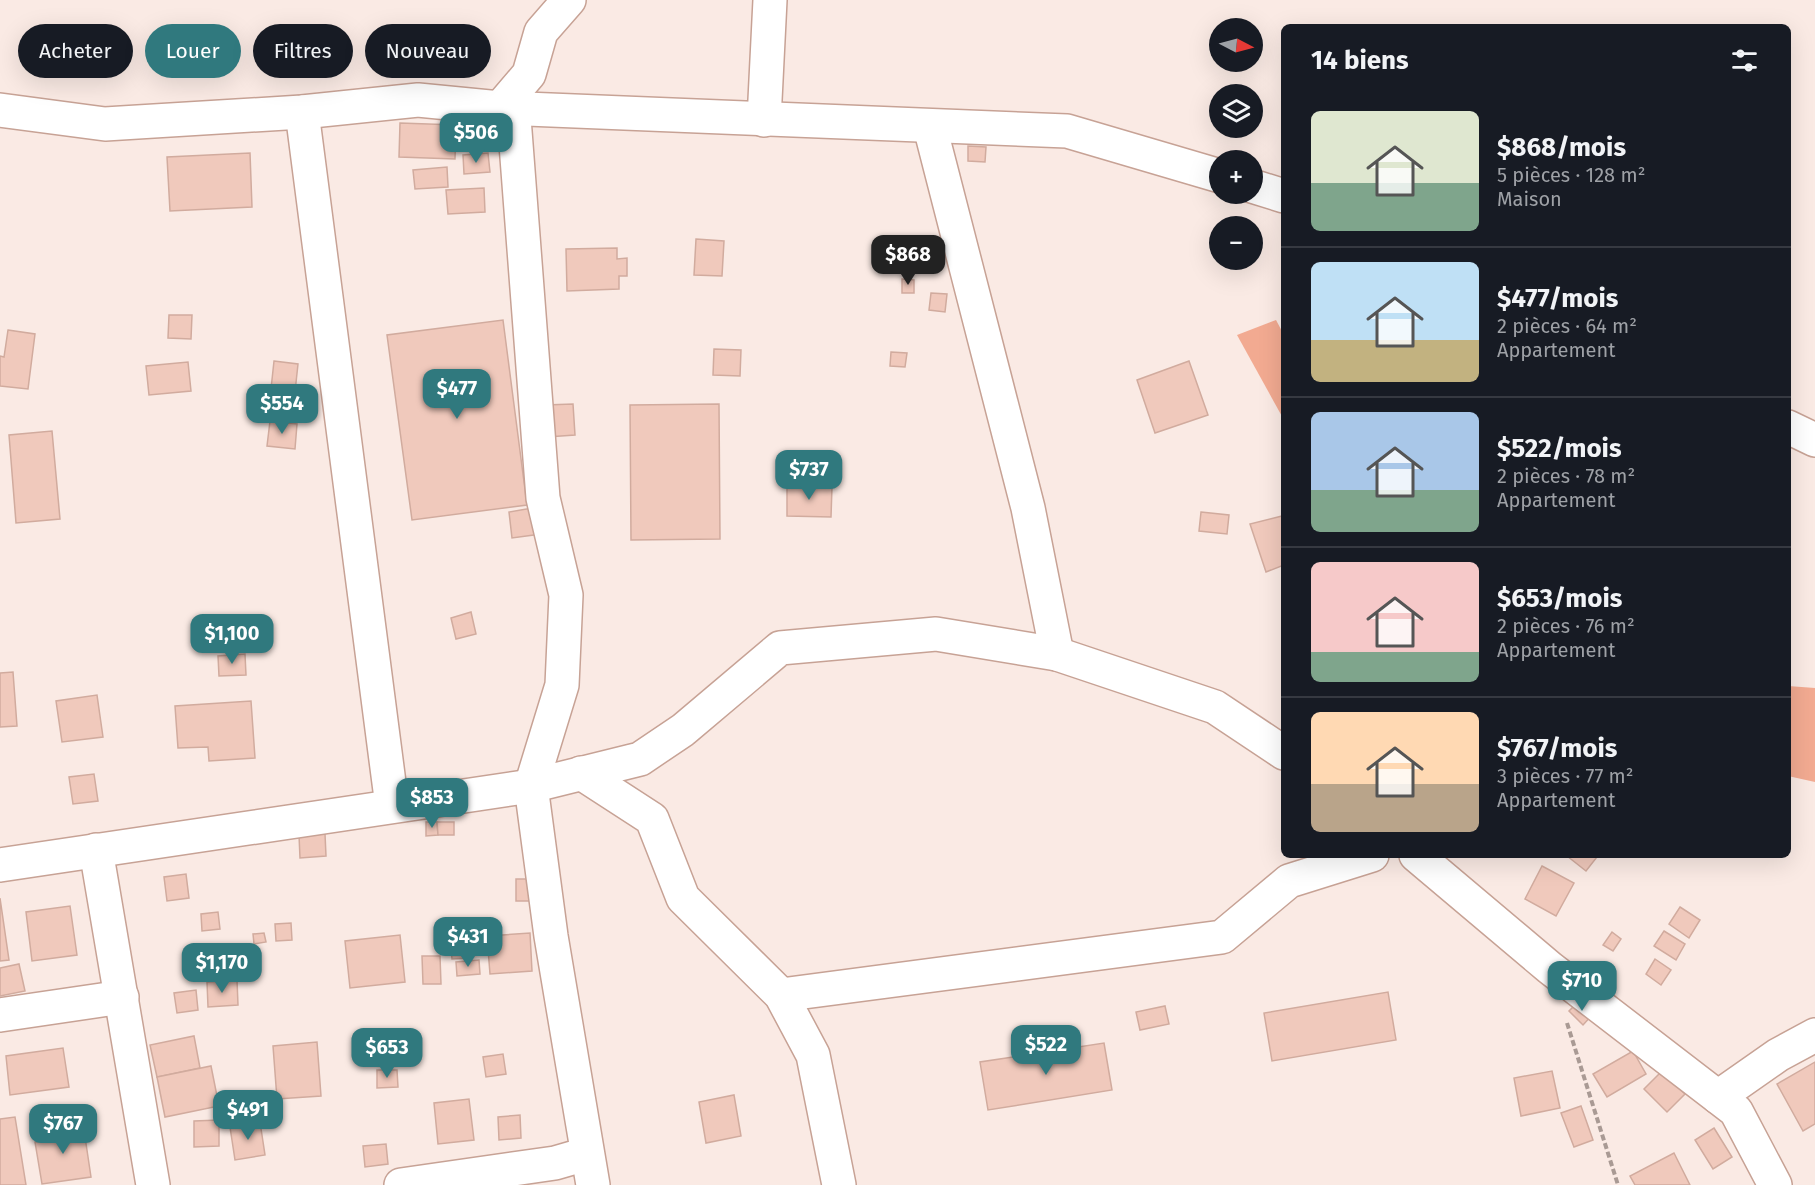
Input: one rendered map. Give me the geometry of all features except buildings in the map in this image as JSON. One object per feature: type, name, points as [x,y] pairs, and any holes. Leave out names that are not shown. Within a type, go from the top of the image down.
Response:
[{"type":"street","points":[[500,108],[529,74],[541,32],[569,0]]},
{"type":"street","points":[[764,120],[770,0]]},
{"type":"street","points":[[0,110],[105,124],[302,112],[418,100],[500,108],[1067,131],[1209,173]]},
{"type":"street","points":[[401,1185],[555,1163],[590,1169],[551,936],[531,786],[562,685],[566,595],[543,498],[514,118],[500,108]]},
{"type":"street","points":[[302,112],[392,806]]},
{"type":"street","points":[[930,127],[1028,508],[1057,654]]},
{"type":"street","points":[[1263,189],[1281,195]]},
{"type":"street","points":[[1791,428],[1815,440]]},
{"type":"street","points":[[0,865],[531,786],[640,759],[683,730],[780,648],[936,634],[1057,654],[1215,707],[1281,751]]},
{"type":"street","points":[[581,773],[652,819],[683,898],[781,995],[813,1055],[839,1185]]},
{"type":"street","points":[[96,850],[153,1185]]},
{"type":"street","points":[[781,995],[1222,937],[1289,881],[1362,858]]},
{"type":"street","points":[[1420,858],[1550,968],[1736,1111],[1775,1185]]},
{"type":"street","points":[[0,1015],[122,997]]},
{"type":"street","points":[[1718,1097],[1778,1055],[1815,1035]]},
{"type":"path","points":[[1564,1013],[1617,1185]]},
{"type":"shaded area","points":[[1276,320],[1281,329],[1281,415],[1237,335]]},
{"type":"shaded area","points":[[1791,686],[1815,688],[1815,782],[1791,777]]}]
